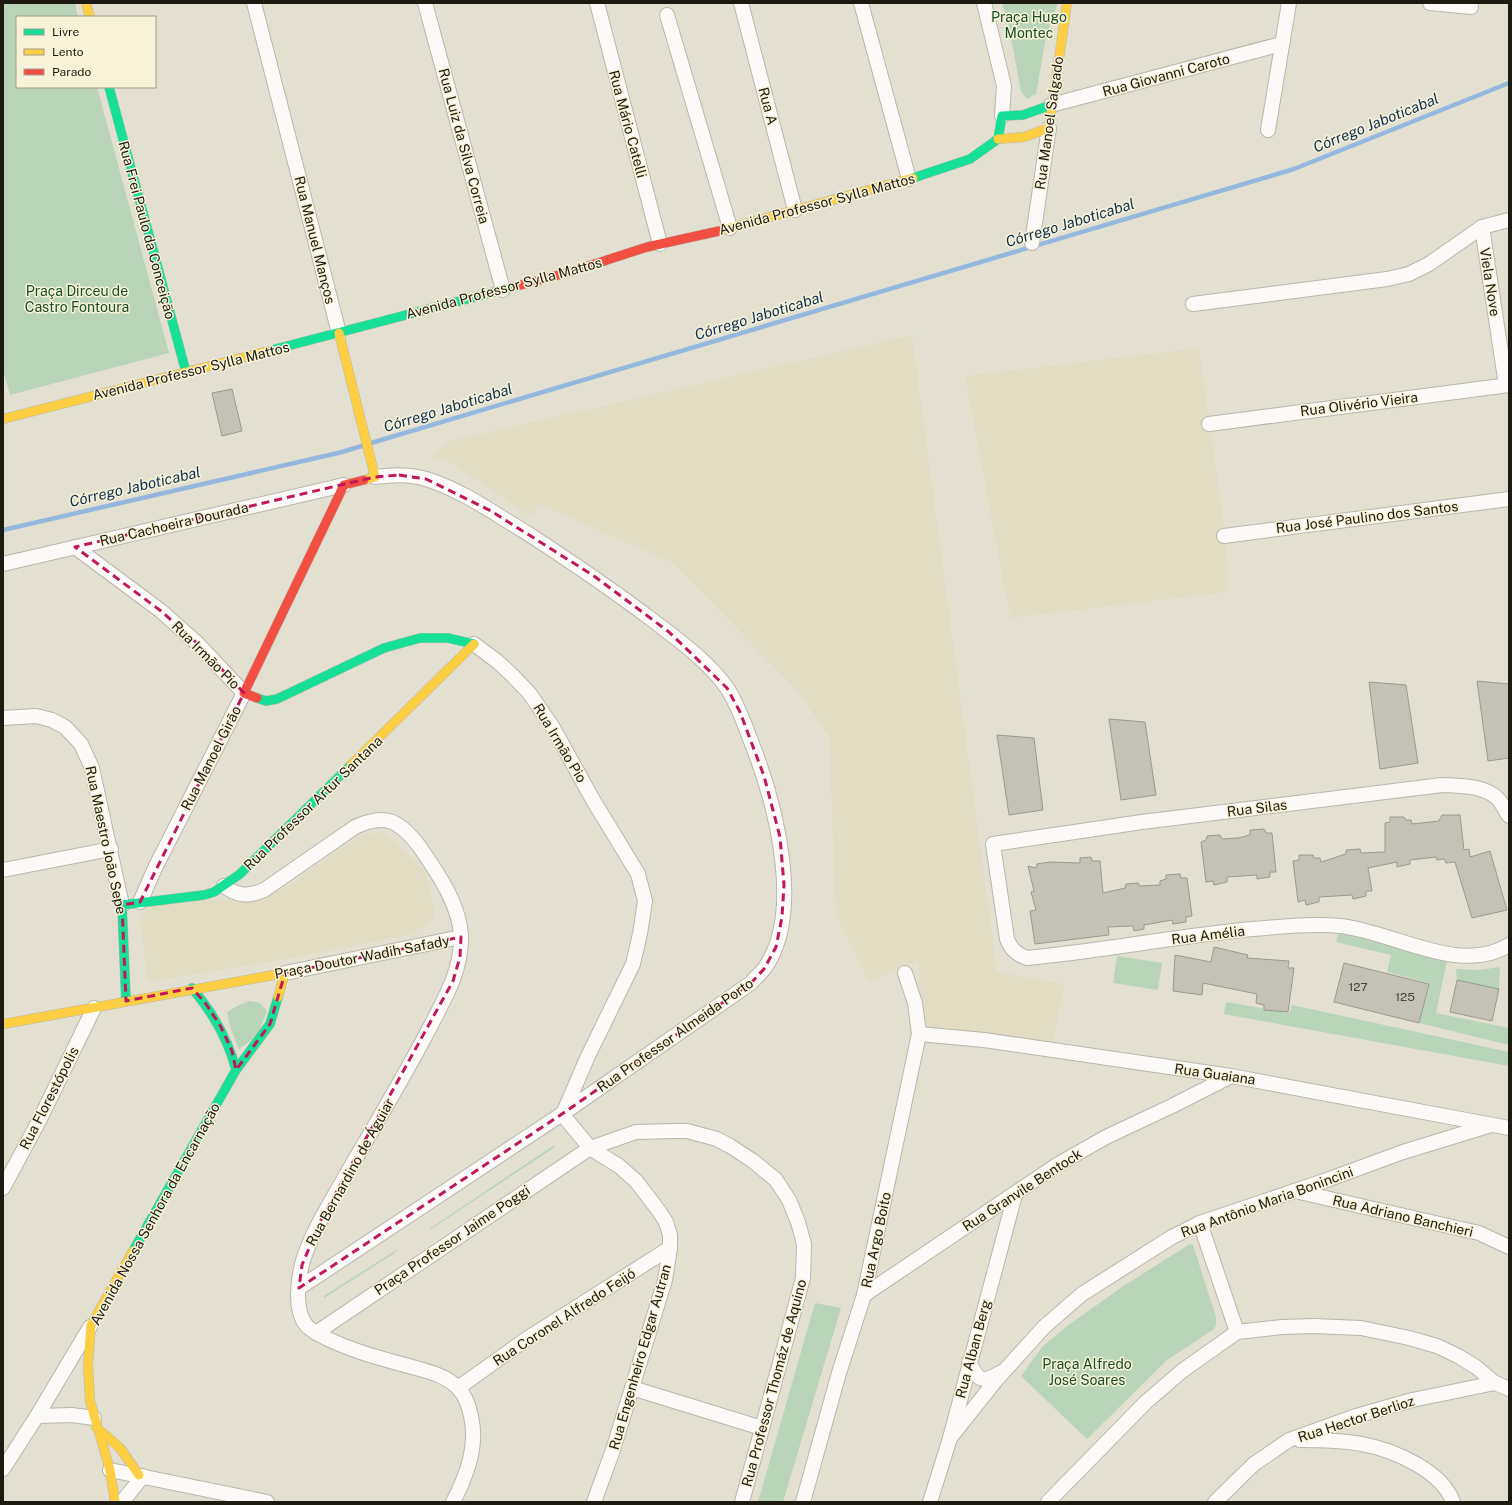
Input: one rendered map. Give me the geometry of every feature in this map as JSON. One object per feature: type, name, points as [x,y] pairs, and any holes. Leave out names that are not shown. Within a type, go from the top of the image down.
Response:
[{"type":"street","points":[[86,3],[90,16]]},
{"type":"street","name":"Rua Manuel Manços","points":[[254,3],[371,456],[375,477]]},
{"type":"street","name":"Rua Luiz da Silva Correia","points":[[425,3],[503,290]]},
{"type":"street","name":"Rua Mário Catelli","points":[[597,3],[660,244]]},
{"type":"street","name":"Rua A","points":[[741,3],[794,210]]},
{"type":"street","points":[[861,3],[909,179]]},
{"type":"street","points":[[984,3],[1004,86],[1002,116],[998,139],[1021,139],[1036,135],[1049,128]]},
{"type":"street","name":"Rua Manoel Salgado","points":[[1032,243],[1067,3]]},
{"type":"street","points":[[1268,130],[1281,44],[1289,3]]},
{"type":"street","points":[[1430,3],[1472,7]]},
{"type":"street","points":[[667,15],[730,228]]},
{"type":"street","name":"Rua Giovanni Caroto","points":[[1051,105],[1281,44]]},
{"type":"street","name":"Rua Frei Paulo da Conceição","points":[[109,88],[186,372]]},
{"type":"street","points":[[1002,116],[1023,115],[1051,105]]},
{"type":"street","name":"Avenida Professor Sylla Mattos","points":[[4,416],[339,334],[570,272],[660,244],[730,228],[909,179],[970,159],[998,139]]},
{"type":"street","points":[[1193,304],[1387,279],[1409,274],[1429,264],[1482,227],[1509,220]]},
{"type":"street","name":"Viela Nove","points":[[1482,227],[1508,385]]},
{"type":"street","name":"Rua Olivério Vieira","points":[[1209,424],[1508,385]]},
{"type":"street","name":"Rua Professor Almeida Porto","points":[[344,485],[375,477],[399,475],[426,479],[453,490],[491,511],[594,576],[669,632],[701,660],[727,688],[740,712],[772,801],[780,837],[784,885],[782,917],[776,947],[764,969],[751,983],[562,1114]]},
{"type":"street","name":"Rua Cachoeira Dourada","points":[[3,564],[344,485]]},
{"type":"street","name":"Rua Manoel Girão","points":[[140,902],[155,868],[244,693],[344,485]]},
{"type":"street","name":"Rua José Paulino dos Santos","points":[[1224,536],[1509,499]]},
{"type":"street","name":"Rua Irmão Pio","points":[[75,547],[161,610],[198,644],[244,693],[266,701],[277,699],[384,648],[420,638],[448,638],[474,644],[498,662],[530,694],[552,726],[593,800],[638,874],[645,901],[640,934],[633,964],[582,1067],[562,1114]]},
{"type":"street","name":"Rua Professor Artur Santana","points":[[122,905],[204,895],[214,892],[224,886],[240,874],[474,644]]},
{"type":"street","name":"Rua Maestro João Sepe","points":[[3,718],[36,716],[52,720],[66,727],[81,744],[92,768],[111,849],[122,905],[126,1001]]},
{"type":"street","name":"Rua Silas","points":[[993,844],[1142,822],[1442,785],[1468,786],[1482,790],[1497,798],[1509,816]]},
{"type":"street","name":"Praça Doutor Wadih Safady","points":[[3,1024],[285,972],[461,937],[458,917],[445,886],[409,833],[386,819],[370,820],[355,827],[264,890],[254,894],[239,895],[224,886]]},
{"type":"street","name":"Rua Amélia","points":[[993,844],[1007,939],[1011,949],[1020,956],[1027,958],[1209,933],[1306,926],[1340,926],[1380,935],[1450,955],[1468,957],[1500,950],[1509,944]]},
{"type":"street","points":[[3,870],[111,849]]},
{"type":"street","name":"Rua Bernardino de Águiar","points":[[453,1502],[468,1470],[473,1436],[472,1418],[468,1404],[458,1388],[438,1375],[357,1351],[316,1333],[306,1325],[300,1315],[299,1288],[302,1265],[321,1220],[422,1041],[453,981],[460,957],[461,937]]},
{"type":"street","name":"Avenida Nossa Senhora da Encarnação","points":[[115,1502],[110,1470],[90,1401],[88,1364],[91,1325],[236,1070],[270,1024],[285,972]]},
{"type":"street","name":"Rua Argo Boito","points":[[803,1502],[839,1373],[864,1295],[919,1034],[915,1003],[905,973]]},
{"type":"street","points":[[192,988],[206,1004],[221,1027],[232,1051],[236,1070]]},
{"type":"street","name":"Rua Florestópolis","points":[[3,1188],[40,1119],[94,1008]]},
{"type":"street","name":"Rua Guaiana","points":[[919,1034],[984,1040],[1231,1076],[1509,1128]]},
{"type":"street","name":"Rua Granvile Bentock","points":[[864,1295],[1015,1195],[1035,1178],[1106,1137],[1231,1076]]},
{"type":"street","points":[[299,1288],[562,1114],[590,1148]]},
{"type":"street","name":"Rua Antônio Maria Bonincini","points":[[950,1438],[1004,1371],[1044,1327],[1082,1294],[1172,1237],[1200,1223],[1403,1152],[1491,1125]]},
{"type":"street","name":"Rua Professor Thomáz de Aquino","points":[[590,1148],[636,1132],[687,1132],[717,1139],[753,1161],[776,1180],[789,1200],[798,1222],[804,1244],[803,1278],[742,1502]]},
{"type":"street","name":"Rua Engenheiro Edgar Autran","points":[[590,1148],[619,1166],[636,1181],[659,1210],[666,1222],[670,1235],[670,1248],[665,1280],[613,1450],[594,1502]]},
{"type":"street","name":"Praça Professor Jaime Poggi","points":[[316,1333],[590,1148]]},
{"type":"street","name":"Rua Adriano Banchieri","points":[[1295,1191],[1479,1234],[1509,1247]]},
{"type":"street","name":"Rua Alban Berg","points":[[930,1502],[950,1438],[969,1362],[1015,1195]]},
{"type":"street","points":[[1200,1223],[1237,1332]]},
{"type":"street","name":"Rua Coronel Alfredo Feijó","points":[[458,1388],[525,1340],[670,1248]]},
{"type":"street","points":[[3,1469],[37,1416],[91,1325]]},
{"type":"street","points":[[1048,1502],[1146,1402],[1182,1371],[1237,1332],[1282,1327],[1314,1326],[1368,1329],[1437,1346],[1476,1367],[1495,1383],[1509,1389]]},
{"type":"street","points":[[969,1362],[976,1376],[982,1380],[1004,1371]]},
{"type":"street","name":"Rua Hector Berlioz","points":[[1215,1502],[1254,1464],[1289,1440],[1353,1417],[1412,1400],[1495,1383]]},
{"type":"street","points":[[632,1388],[762,1428]]},
{"type":"street","points":[[37,1416],[72,1415],[95,1422],[112,1437],[125,1452],[141,1476]]},
{"type":"street","points":[[1289,1440],[1335,1440],[1374,1445],[1390,1451],[1436,1476],[1453,1502]]},
{"type":"street","points":[[110,1470],[267,1502]]},
{"type":"street","points":[[122,1502],[141,1476]]},
{"type":"highlighted area","points":[[399,475],[426,479],[491,511],[594,576],[669,632],[727,688],[740,712],[764,776],[780,837],[784,885],[782,917],[776,947],[764,969],[751,983],[562,1114],[299,1288],[302,1265],[321,1220],[453,981],[460,957],[461,937],[285,973],[270,1024],[236,1070],[232,1051],[221,1027],[206,1004],[192,988],[126,1001],[122,905],[140,902],[244,693],[198,644],[161,611],[75,547],[375,477]]},
{"type":"shaded area","points":[[912,335],[997,972],[1065,984],[1051,1048],[920,1032],[919,960],[869,982],[836,916],[829,737],[797,690],[673,563],[540,504],[531,516],[450,462],[431,456],[450,441]]},
{"type":"shaded area","points":[[1199,348],[1227,547],[1228,592],[1010,618],[965,376]]},
{"type":"shaded area","points":[[383,832],[401,847],[427,874],[435,917],[413,934],[275,961],[148,982],[140,923],[147,907],[216,898],[239,903],[286,888],[342,847],[364,834]]},
{"type":"green space","name":"Praça Dirceu de Castro Fontoura","points":[[3,3],[75,3],[78,16],[16,16],[16,88],[97,88],[169,353],[10,395],[3,370]]},
{"type":"green space","name":"Praça Hugo Montec","points":[[1002,3],[1058,3],[1046,37],[1036,94],[1027,99],[1021,91],[1008,22]]},
{"type":"green space","points":[[1341,927],[1448,956],[1436,1013],[1509,1028],[1509,1045],[1419,1023],[1429,983],[1387,972],[1391,955],[1336,942]]},
{"type":"green space","points":[[1117,956],[1162,963],[1158,990],[1113,983]]},
{"type":"green space","points":[[1500,967],[1499,989],[1457,980],[1456,969],[1479,970]]},
{"type":"green space","points":[[250,1001],[260,1003],[267,1011],[257,1036],[239,1049],[230,1027],[227,1012]]},
{"type":"green space","points":[[1226,1002],[1289,1013],[1292,1005],[1509,1052],[1509,1066],[1224,1014]]},
{"type":"green space","points":[[553,1146],[555,1147],[429,1229]]},
{"type":"green space","name":"Praça Alfredo José Soares","points":[[1190,1244],[1193,1245],[1216,1317],[1216,1325],[1214,1329],[1167,1360],[1087,1439],[1021,1376],[1043,1346],[1070,1324],[1122,1287]]},
{"type":"green space","points":[[398,1249],[393,1254],[324,1298],[324,1296]]},
{"type":"green space","points":[[815,1303],[841,1308],[783,1502],[758,1502]]},
{"type":"building","points":[[232,389],[242,431],[222,436],[212,393]]},
{"type":"building","points":[[1477,681],[1509,684],[1509,758],[1488,761]]},
{"type":"building","points":[[1369,682],[1406,685],[1418,763],[1380,769]]},
{"type":"building","points":[[1109,719],[1145,722],[1156,795],[1121,800]]},
{"type":"building","points":[[997,735],[1034,738],[1043,810],[1009,815]]},
{"type":"building","points":[[1442,815],[1460,815],[1464,850],[1469,849],[1470,857],[1490,851],[1507,910],[1472,918],[1455,862],[1446,863],[1444,859],[1437,860],[1436,857],[1410,860],[1410,864],[1397,867],[1397,862],[1368,868],[1372,891],[1366,891],[1366,896],[1353,899],[1352,895],[1319,897],[1319,902],[1306,905],[1305,900],[1298,902],[1293,861],[1299,860],[1299,855],[1313,855],[1314,858],[1320,858],[1321,862],[1346,854],[1346,850],[1360,849],[1361,853],[1385,852],[1385,823],[1390,822],[1390,817],[1404,817],[1406,820],[1411,820],[1412,824],[1439,821]]},
{"type":"building","points":[[1264,829],[1266,833],[1272,833],[1276,872],[1270,872],[1270,877],[1257,879],[1257,875],[1227,877],[1227,882],[1214,885],[1213,881],[1206,882],[1201,842],[1206,840],[1207,836],[1220,835],[1222,839],[1238,838],[1250,835],[1250,830]]},
{"type":"building","points":[[1091,857],[1092,861],[1100,861],[1103,893],[1125,888],[1126,884],[1138,883],[1140,886],[1160,885],[1160,881],[1166,879],[1166,875],[1180,874],[1181,878],[1187,878],[1192,916],[1186,917],[1186,922],[1173,924],[1172,920],[1144,925],[1144,929],[1134,931],[1133,926],[1108,927],[1109,935],[1035,944],[1030,911],[1036,910],[1031,892],[1034,891],[1028,866],[1036,868],[1037,864],[1050,862],[1080,863],[1080,858]]},
{"type":"building","points":[[1214,947],[1248,955],[1247,958],[1289,961],[1288,968],[1294,968],[1288,1012],[1264,1010],[1264,1005],[1256,1003],[1257,994],[1203,983],[1202,995],[1173,991],[1175,955],[1211,962]]},
{"type":"building","points":[[1344,963],[1429,984],[1419,1023],[1334,1002]]},
{"type":"building","points":[[1457,980],[1499,989],[1492,1021],[1450,1012]]},
{"type":"waterway","name":"Córrego Jaboticabal","points":[[371,443],[1294,169],[1509,83]]},
{"type":"waterway","name":"Córrego Jaboticabal","points":[[3,530],[338,453],[362,446]]},
{"type":"traffic: fast","points":[[109,88],[186,372]]},
{"type":"traffic: fast","points":[[913,178],[970,159],[998,139],[1002,116],[1023,115],[1051,105]]},
{"type":"traffic: fast","points":[[268,351],[517,286]]},
{"type":"traffic: fast","points":[[257,698],[266,701],[277,699],[384,648],[420,638],[448,638],[474,644]]},
{"type":"traffic: fast","points":[[126,1001],[122,905],[204,895],[214,892],[240,874],[351,765]]},
{"type":"traffic: fast","points":[[192,988],[207,1007],[219,1026],[229,1047],[236,1070]]},
{"type":"traffic: fast","points":[[133,1251],[236,1070],[270,1024],[278,997]]},
{"type":"traffic: slow","points":[[86,3],[90,16]]},
{"type":"traffic: slow","points":[[998,139],[1024,137],[1049,128],[1067,3]]},
{"type":"traffic: slow","points":[[719,231],[913,178]]},
{"type":"traffic: slow","points":[[339,333],[375,477],[364,480]]},
{"type":"traffic: slow","points":[[3,419],[268,351]]},
{"type":"traffic: slow","points":[[351,765],[474,644]]},
{"type":"traffic: slow","points":[[3,1024],[285,973],[278,997]]},
{"type":"traffic: slow","points":[[115,1502],[110,1470],[90,1401],[88,1364],[91,1325],[133,1251]]},
{"type":"traffic: slow","points":[[96,1427],[120,1448],[139,1475]]},
{"type":"traffic: jam","points":[[517,286],[570,272],[647,247],[719,231]]},
{"type":"traffic: jam","points":[[257,698],[244,693],[344,485],[364,480]]}]
